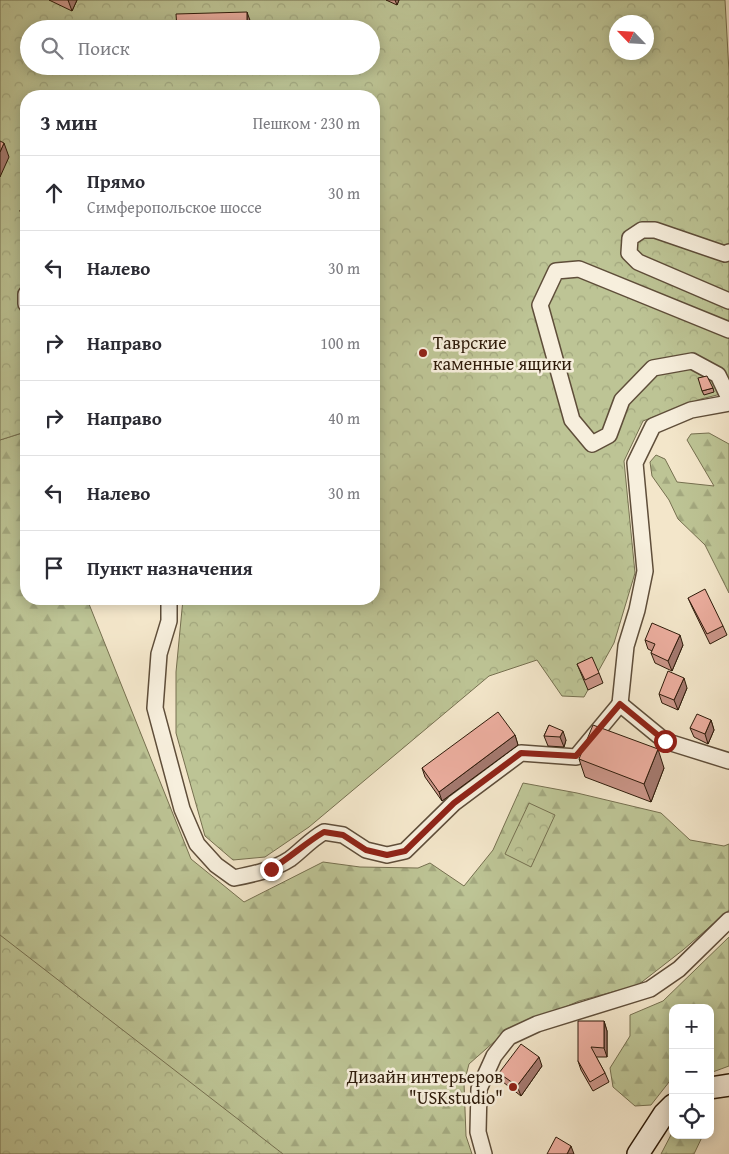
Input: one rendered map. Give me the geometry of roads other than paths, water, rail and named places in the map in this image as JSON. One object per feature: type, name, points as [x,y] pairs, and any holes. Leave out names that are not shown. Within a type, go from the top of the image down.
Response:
[{"type":"main road","points":[[714,1087],[729,1085]]},
{"type":"main road","points":[[638,1154],[669,1109]]},
{"type":"street","points":[[729,252],[725,254],[655,230],[642,230],[630,238],[629,253],[638,262],[729,301]]},
{"type":"street","points":[[729,330],[578,269],[556,270],[540,305],[572,420],[592,444],[610,435],[622,400],[653,368],[692,362],[718,375],[729,398]]},
{"type":"street","points":[[169,605],[169,621],[159,654],[155,708],[182,808],[196,844],[216,865],[234,878],[271,869],[291,858],[308,842],[324,832],[343,835],[366,850],[373,852],[387,855],[405,851],[454,803],[521,753],[576,756],[620,704],[626,646],[637,610],[645,571],[635,463],[653,426],[691,410],[729,403]]},
{"type":"street","points":[[620,704],[665,741],[729,761]]},
{"type":"street","points":[[484,1154],[478,1132],[479,1089],[494,1056],[509,1037],[537,1024],[650,989],[679,969],[729,920]]},
{"type":"place","name":"Таврские каменные ящики","points":[[423,353]]},
{"type":"place","name":"Дизайн интерьеров \"USKstudio\"","points":[[513,1087]]}]
